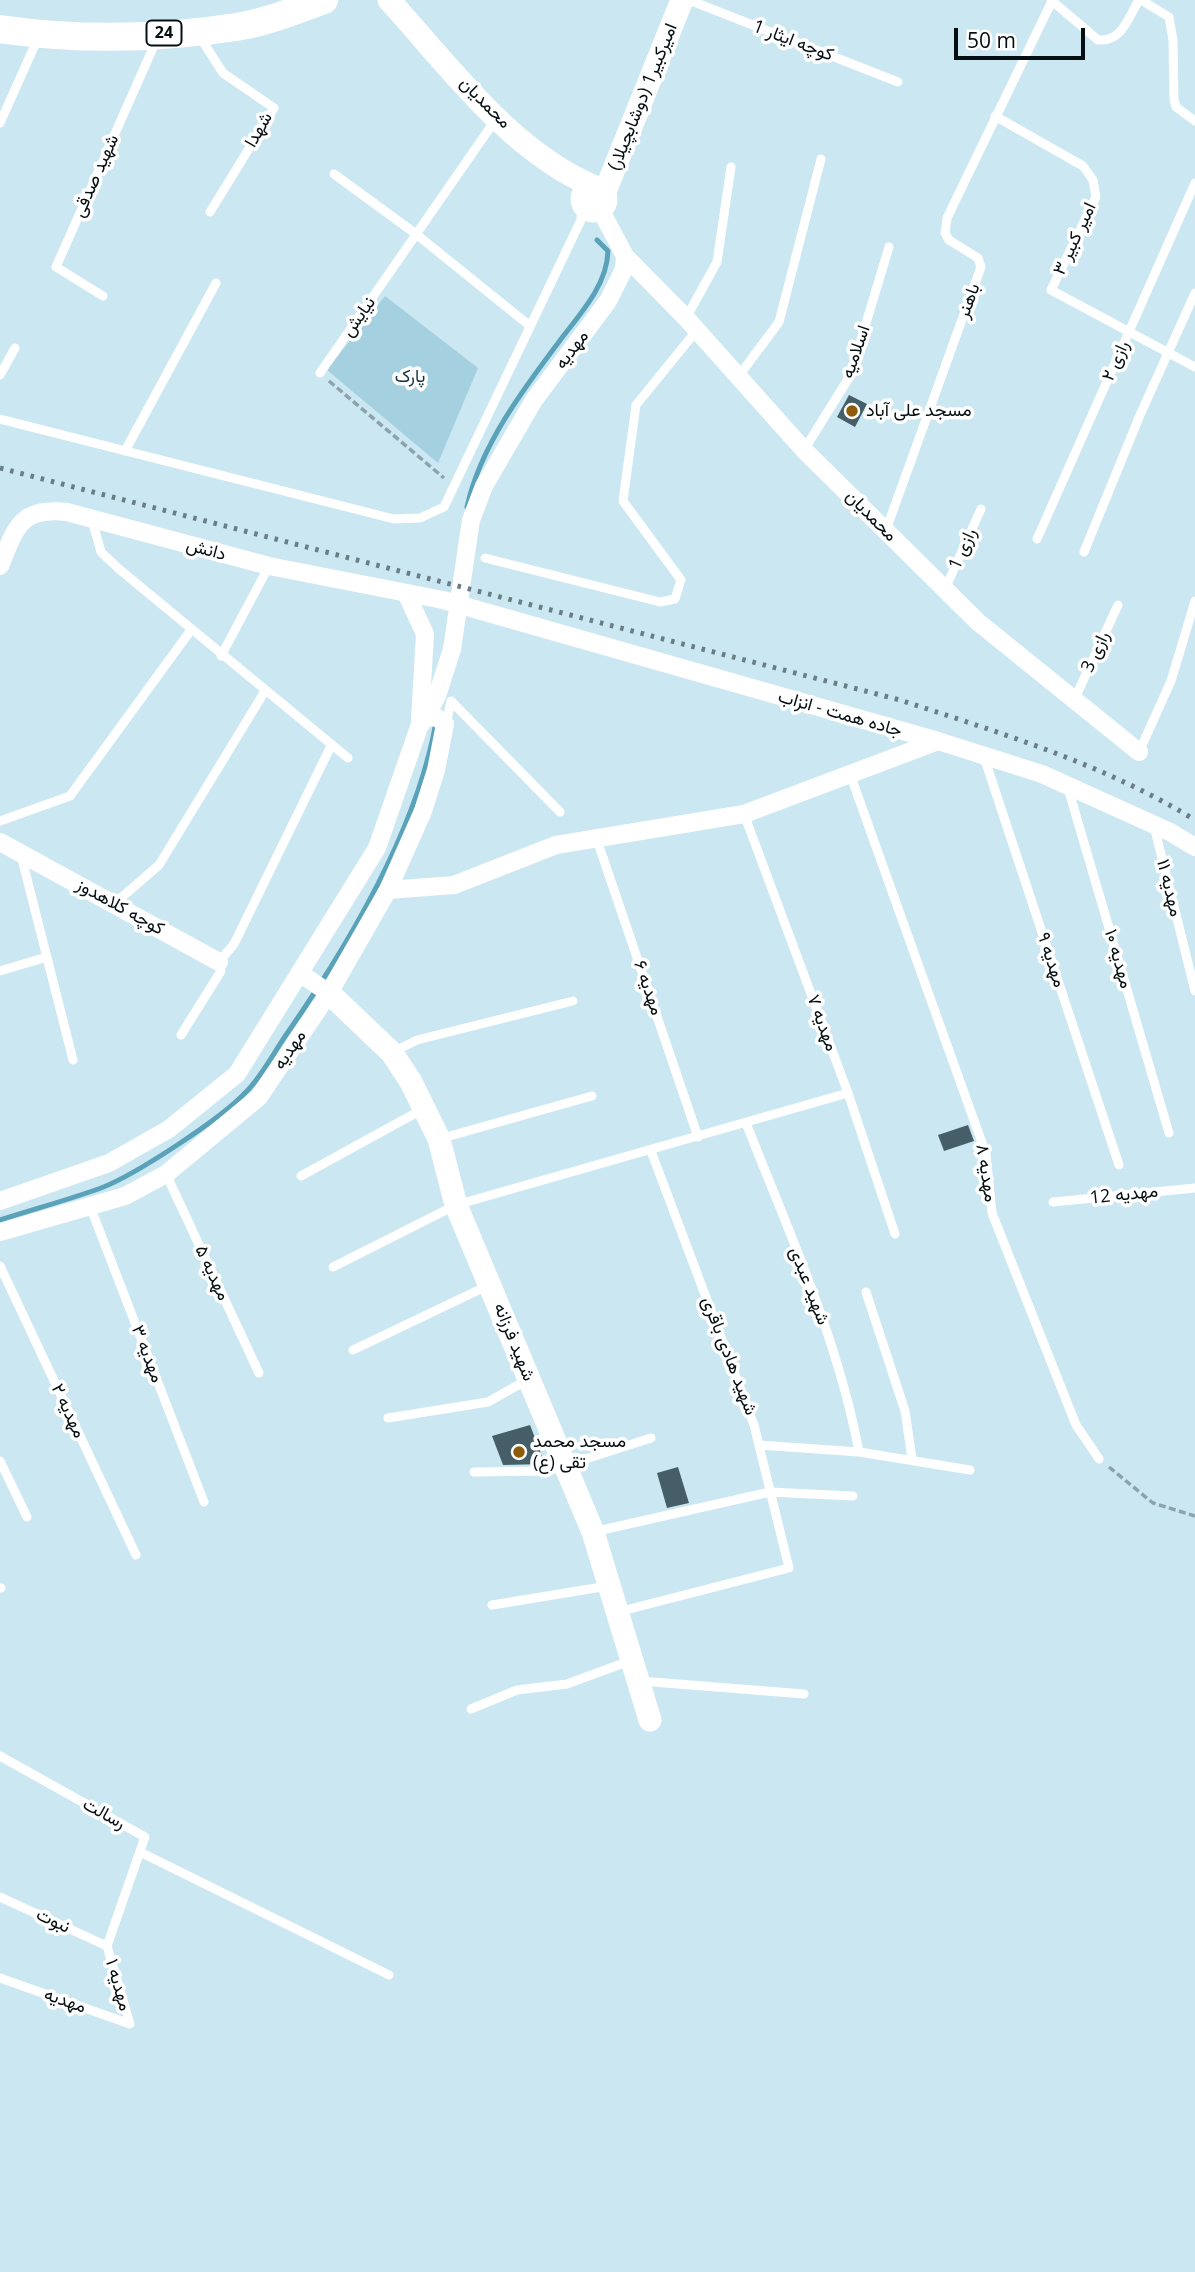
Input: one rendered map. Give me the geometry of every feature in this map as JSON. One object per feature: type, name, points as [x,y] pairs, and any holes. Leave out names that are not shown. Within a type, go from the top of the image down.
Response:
[{"type":"main road","name":"24","points":[[0,29],[40,35],[122,37],[238,27],[324,0]]},
{"type":"street","name":"محمدیان","points":[[389,0],[497,118],[566,178],[595,198]]},
{"type":"street","name":"امیرکبیر1 (دوشابچیلار)","points":[[595,198],[682,0]]},
{"type":"street","points":[[595,198],[625,256]]},
{"type":"street","name":"محمدیان","points":[[625,256],[691,324],[737,379],[804,450],[978,622],[1139,752]]},
{"type":"street","name":"مهدیه","points":[[422,723],[437,696],[452,649],[471,520],[484,486],[534,400],[608,301],[624,269],[625,256]]},
{"type":"street","name":"دانش","points":[[0,566],[13,533],[25,519],[42,509],[91,519],[269,566],[443,600]]},
{"type":"street","points":[[0,1201],[109,1163],[169,1129],[236,1074],[301,974],[377,848],[422,723],[425,634],[406,593]]},
{"type":"street","name":"جاده همت - انزاب","points":[[443,600],[984,756],[1067,786],[1153,824],[1195,847]]},
{"type":"street","points":[[422,723],[440,720],[445,724],[444,733]]},
{"type":"street","name":"مهدیه","points":[[0,1232],[125,1196],[166,1174],[258,1097],[329,993],[388,890],[423,811],[444,733]]},
{"type":"street","points":[[388,890],[454,885],[556,845],[744,814],[938,741]]},
{"type":"street","name":"کوچه کلاهدوز","points":[[0,842],[219,962]]},
{"type":"street","points":[[301,974],[329,993]]},
{"type":"street","name":"شهید فرزانه","points":[[329,993],[392,1053],[439,1139],[456,1205],[593,1532],[650,1720]]},
{"type":"lane","name":"کوچه ایثار 1","points":[[689,0],[898,82]]},
{"type":"lane","points":[[1051,0],[1098,40],[1108,41],[1117,37],[1140,0],[1169,17],[1173,40],[1174,99],[1176,107],[1195,121]]},
{"type":"lane","name":"باهنر","points":[[886,530],[981,267],[978,258],[950,240],[944,227],[1051,0]]},
{"type":"lane","name":"شهدا","points":[[196,30],[223,73],[274,108],[210,212]]},
{"type":"lane","name":"شهید صدقی","points":[[103,296],[55,267],[159,33]]},
{"type":"lane","points":[[0,122],[40,35]]},
{"type":"lane","name":"امیر کبیر ۳","points":[[995,116],[1083,166],[1093,180],[1096,197],[1051,290],[1129,330]]},
{"type":"lane","name":"نیایش","points":[[320,373],[497,118]]},
{"type":"lane","points":[[737,379],[779,322],[821,159]]},
{"type":"lane","points":[[485,558],[660,602],[676,599],[681,580],[623,501],[636,405],[691,324],[717,262],[731,167]]},
{"type":"lane","points":[[334,174],[416,234],[530,326]]},
{"type":"lane","name":"رازی ۲","points":[[1037,539],[1195,183]]},
{"type":"lane","points":[[0,418],[394,519],[420,518],[444,507],[581,220],[595,198]]},
{"type":"lane","name":"اسلاميه","points":[[804,450],[850,376],[889,247]]},
{"type":"lane","points":[[125,451],[216,283]]},
{"type":"lane","points":[[1084,552],[1195,293]]},
{"type":"lane","points":[[1129,330],[1195,367]]},
{"type":"lane","points":[[0,375],[15,348]]},
{"type":"lane","name":"رازی 1","points":[[945,589],[981,509]]},
{"type":"lane","points":[[91,519],[101,552],[221,656],[348,758]]},
{"type":"lane","points":[[221,656],[269,566]]},
{"type":"lane","points":[[1139,752],[1171,681],[1195,601]]},
{"type":"lane","name":"رازی 3","points":[[1075,698],[1118,605]]},
{"type":"lane","points":[[0,821],[70,796],[191,630]]},
{"type":"lane","points":[[114,904],[159,865],[265,691]]},
{"type":"lane","points":[[444,733],[451,701],[560,812]]},
{"type":"lane","points":[[181,1035],[221,971],[219,962],[234,944],[331,746]]},
{"type":"lane","name":"مهدیه ۹","points":[[984,756],[1119,1165]]},
{"type":"lane","name":"مهدیه ۸","points":[[850,774],[986,1154],[992,1213],[1076,1425],[1099,1459]]},
{"type":"lane","name":"مهدیه ۱۰","points":[[1067,786],[1169,1133]]},
{"type":"lane","name":"مهدیه ۷","points":[[744,814],[848,1093],[895,1234]]},
{"type":"lane","name":"مهدیه ۱۱","points":[[1153,824],[1195,991]]},
{"type":"lane","name":"مهدیه ۶","points":[[597,840],[698,1137]]},
{"type":"lane","points":[[21,853],[73,1060]]},
{"type":"lane","points":[[0,971],[47,957]]},
{"type":"lane","points":[[392,1053],[418,1040],[573,1001]]},
{"type":"lane","points":[[333,1267],[456,1205],[848,1093]]},
{"type":"lane","points":[[439,1139],[592,1096]]},
{"type":"lane","points":[[301,1176],[424,1108]]},
{"type":"lane","name":"شهید عبدی","points":[[746,1123],[822,1319],[851,1411],[859,1452]]},
{"type":"lane","name":"شهید هادی باقری","points":[[618,1612],[789,1567],[754,1425],[651,1151]]},
{"type":"lane","name":"مهدیه ۵","points":[[166,1174],[258,1373]]},
{"type":"lane","name":"مهدیه 12","points":[[1053,1202],[1195,1188]]},
{"type":"lane","name":"مهدیه ۳","points":[[90,1206],[204,1502]]},
{"type":"lane","name":"مهدیه ۲","points":[[0,1266],[136,1555]]},
{"type":"lane","points":[[353,1350],[491,1284]]},
{"type":"lane","points":[[866,1292],[905,1411],[912,1459]]},
{"type":"lane","points":[[388,1418],[488,1402],[529,1379]]},
{"type":"lane","points":[[474,1472],[548,1471],[651,1438]]},
{"type":"lane","points":[[759,1445],[859,1452],[970,1471]]},
{"type":"lane","points":[[0,1461],[27,1517]]},
{"type":"lane","points":[[593,1532],[770,1492],[853,1496]]},
{"type":"lane","points":[[492,1605],[610,1586]]},
{"type":"lane","points":[[471,1709],[517,1690],[567,1684],[637,1670],[804,1694]]},
{"type":"lane","name":"رسالت","points":[[0,1756],[145,1837],[139,1852]]},
{"type":"lane","points":[[107,1946],[139,1852],[389,1975]]},
{"type":"lane","name":"نبوت","points":[[0,1897],[107,1946]]},
{"type":"lane","name":"مهدیه ۱","points":[[107,1946],[130,2024]]},
{"type":"lane","name":"مهدیه","points":[[0,1978],[130,2024]]},
{"type":"path","points":[[320,373],[453,486]]},
{"type":"path","points":[[1099,1459],[1153,1503],[1195,1516]]},
{"type":"green space","name":"پارک","points":[[385,296],[478,368],[438,463],[327,370]]},
{"type":"building","name":"مسجد علی آباد","points":[[849,395],[867,404],[855,427],[837,417]]},
{"type":"building","points":[[968,1125],[974,1141],[944,1151],[938,1135]]},
{"type":"building","name":"مسجد محمد تقی (ع)","points":[[530,1425],[545,1464],[503,1465],[492,1436]]},
{"type":"building","points":[[678,1467],[689,1503],[667,1508],[657,1473]]},
{"type":"waterway","points":[[467,507],[482,462],[505,418],[598,287],[607,263],[608,251],[597,240]]},
{"type":"waterway","points":[[0,1220],[116,1181],[198,1131],[252,1086],[333,964],[377,886],[413,804],[427,763],[436,722]]},
{"type":"railway","points":[[0,468],[900,700],[1088,766],[1125,782],[1195,820]]},
{"type":"place","name":"مسجد علی آباد","points":[[852,411]]},
{"type":"place","name":"مسجد محمد تقی (ع)","points":[[519,1452]]}]
